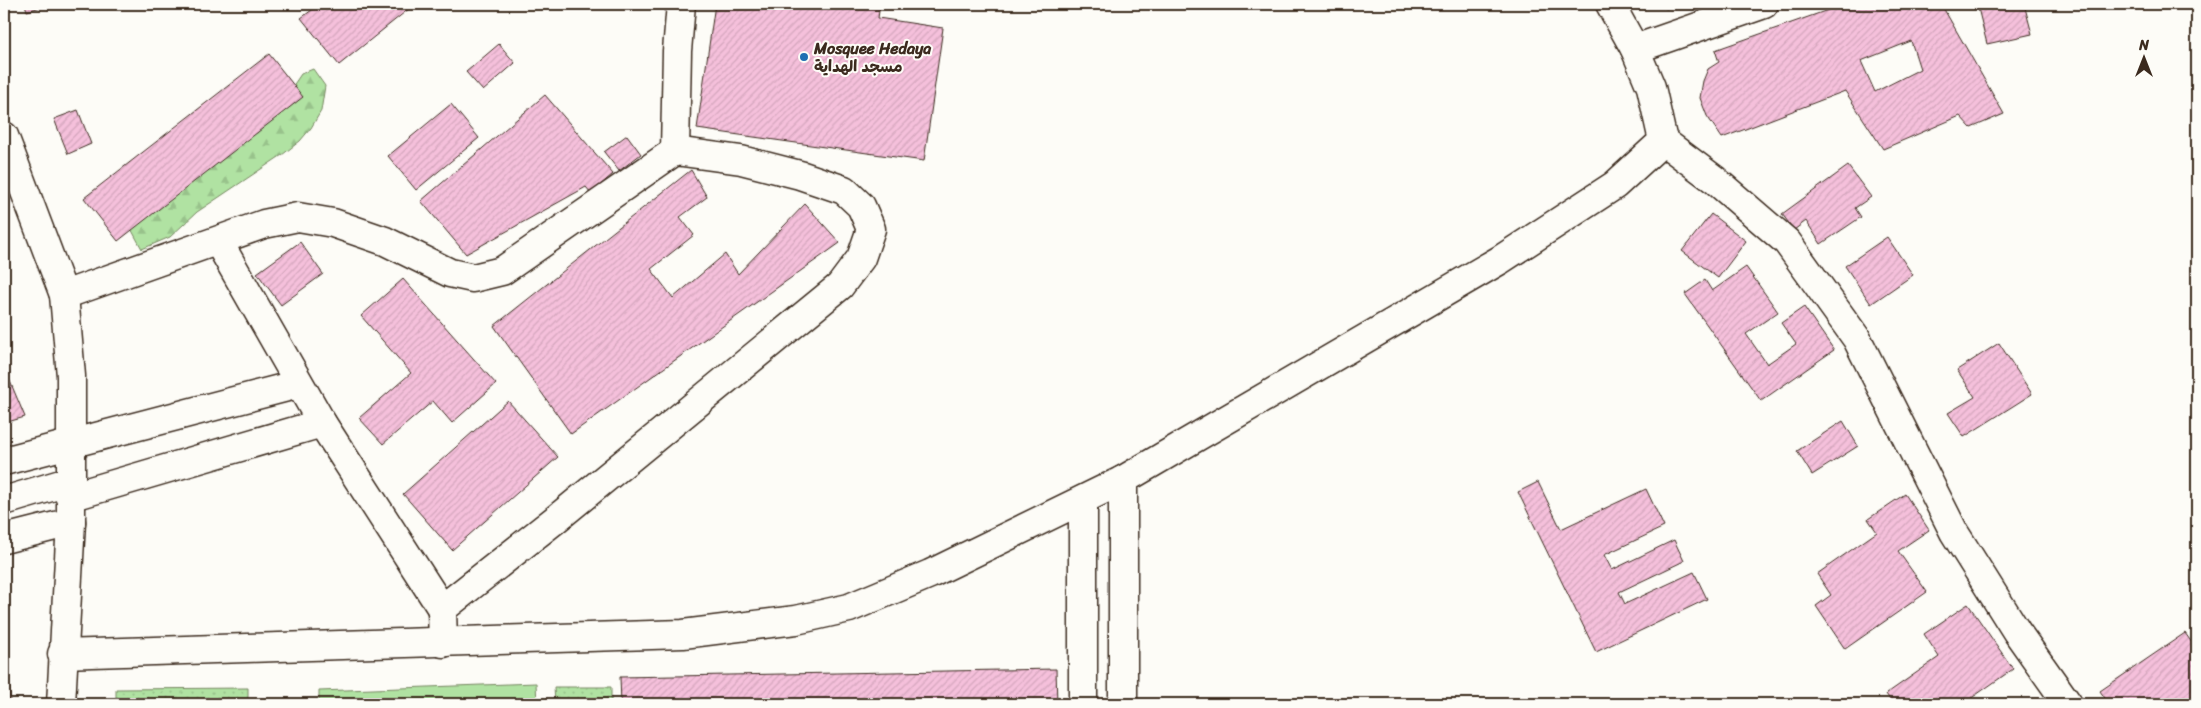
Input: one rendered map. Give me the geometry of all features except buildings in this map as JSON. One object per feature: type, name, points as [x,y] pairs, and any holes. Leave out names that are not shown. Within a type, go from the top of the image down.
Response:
[{"type":"street","points":[[675,150],[677,51],[681,4]]},
{"type":"street","points":[[1610,4],[1635,49],[1651,87],[1663,142],[1715,180],[1787,242],[1857,339],[1954,532],[2017,632],[2068,704]]},
{"type":"street","points":[[1635,49],[1764,4]]},
{"type":"street","points":[[4,136],[64,295],[71,376],[71,500],[61,704]]},
{"type":"street","points":[[62,654],[674,634],[796,620],[849,608],[930,574],[1123,480],[1500,260],[1615,185],[1663,142]]},
{"type":"street","points":[[64,295],[264,224],[298,217],[334,223],[386,241],[450,273],[473,278],[502,270],[675,150],[741,160],[800,175],[844,190],[861,206],[872,229],[861,258],[840,286],[556,519],[442,609]]},
{"type":"street","points":[[218,241],[322,423],[442,609],[443,643]]},
{"type":"street","points":[[4,461],[299,384]]},
{"type":"street","points":[[4,539],[71,500],[322,423]]},
{"type":"street","points":[[1123,480],[1123,704]]},
{"type":"street","points":[[4,501],[71,500]]},
{"type":"street","points":[[1083,500],[1083,704]]},
{"type":"green space","points":[[313,69],[325,86],[321,111],[311,128],[300,141],[197,212],[170,237],[142,249],[128,223],[280,105],[301,74]]},
{"type":"green space","points":[[536,683],[537,704],[319,704],[319,691]]},
{"type":"green space","points":[[554,687],[611,687],[611,704],[555,704]]},
{"type":"green space","points":[[248,688],[248,704],[116,704],[116,689]]},
{"type":"place","name":"Mosquee Hedaya مسجد الهداية","points":[[804,57]]}]
